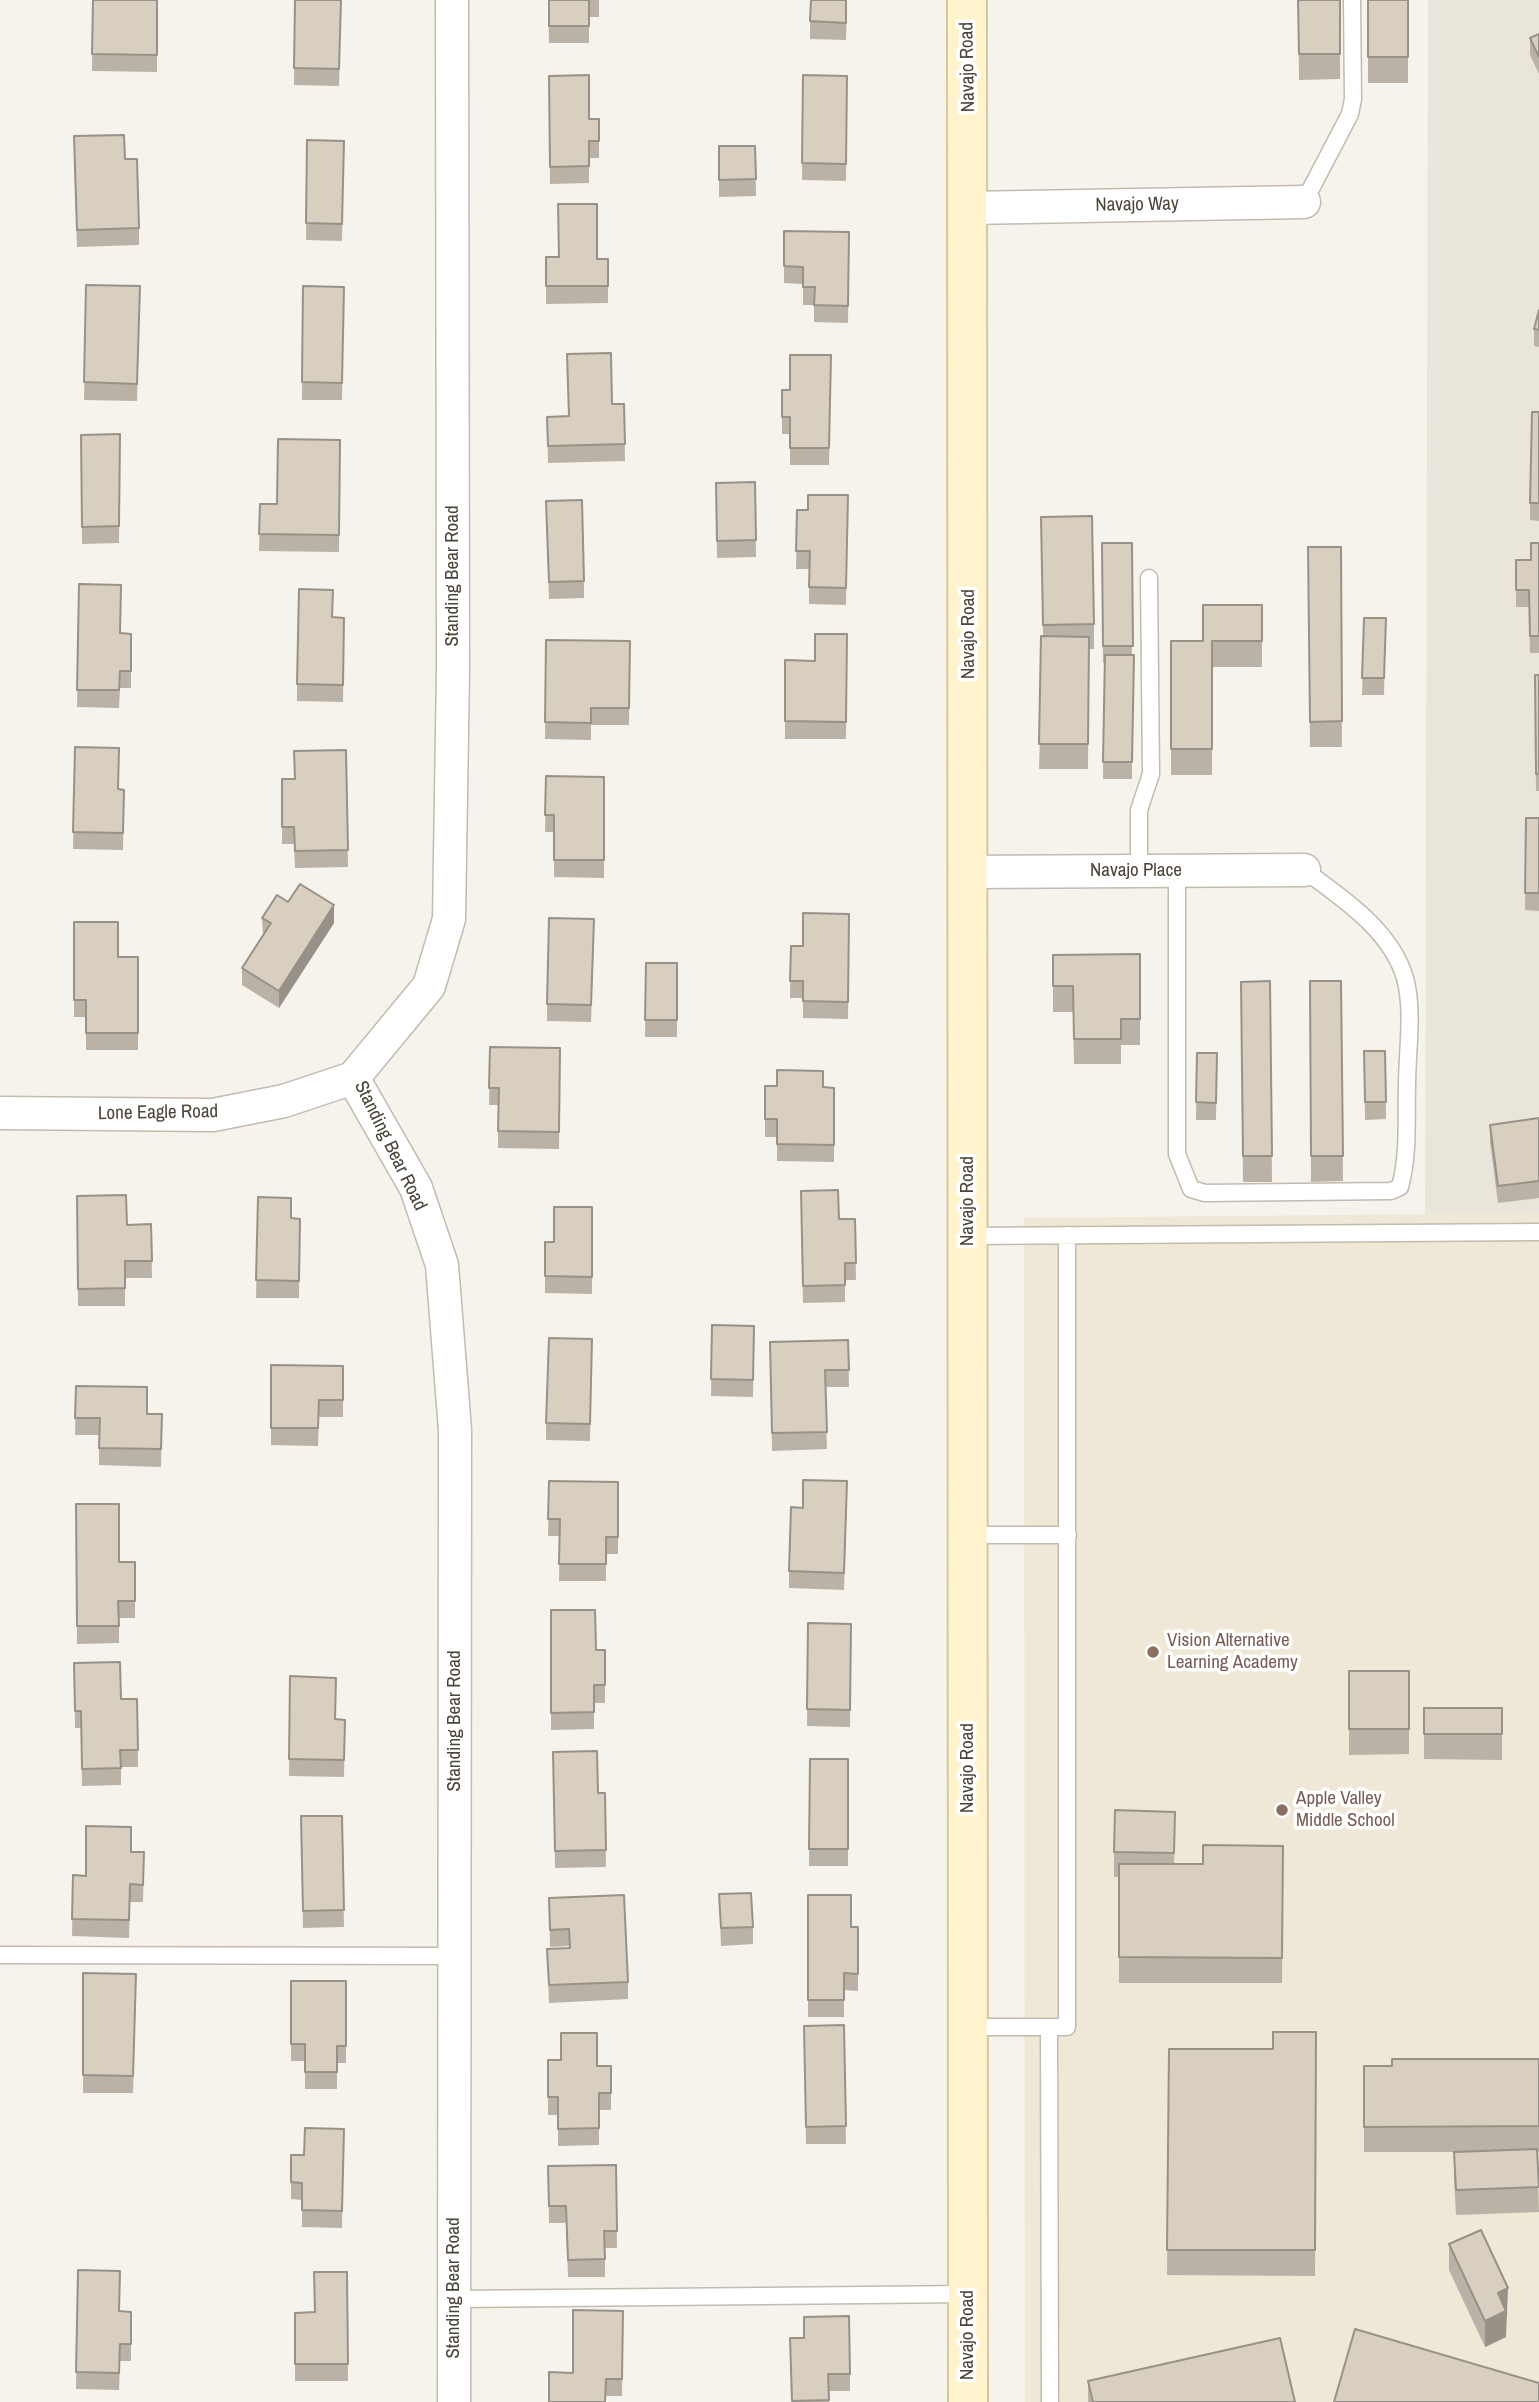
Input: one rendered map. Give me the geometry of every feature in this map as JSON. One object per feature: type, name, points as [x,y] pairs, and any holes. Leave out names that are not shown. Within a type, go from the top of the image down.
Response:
[{"type":"main road","name":"Navajo Road","points":[[967,0],[968,2402]]},
{"type":"street","name":"Standing Bear Road","points":[[452,0],[453,669],[449,919],[429,986],[353,1078],[416,1188],[442,1265],[455,1430],[454,2402]]},
{"type":"street","name":"Navajo Way","points":[[969,208],[1304,202]]},
{"type":"street","name":"Navajo Place","points":[[968,872],[1304,870]]},
{"type":"street","name":"Lone Eagle Road","points":[[0,1113],[213,1115],[284,1101],[353,1078]]},
{"type":"lane","points":[[1304,202],[1350,114],[1353,99],[1352,0]]},
{"type":"lane","points":[[1139,871],[1139,810],[1151,774],[1149,578]]},
{"type":"lane","points":[[1177,871],[1177,1154],[1191,1189],[1205,1193],[1391,1191],[1400,1187],[1406,1159],[1408,1010],[1405,978],[1394,954],[1355,907],[1304,870]]},
{"type":"lane","points":[[968,1236],[1539,1232]]},
{"type":"lane","points":[[968,2027],[1067,2027],[1067,1235]]},
{"type":"lane","points":[[968,1535],[1068,1535]]},
{"type":"lane","points":[[0,1955],[455,1956]]},
{"type":"lane","points":[[1049,2027],[1050,2402]]},
{"type":"lane","points":[[454,2299],[968,2294]]},
{"type":"shaded area","points":[[1428,0],[1539,0],[1539,1213],[1425,1216]]},
{"type":"shaded area","name":"Apple Valley Middle School","points":[[1539,1213],[1539,2402],[1025,2402],[1024,1218]]},
{"type":"building","points":[[93,0],[157,0],[157,55],[92,54]]},
{"type":"building","points":[[295,0],[341,0],[339,69],[294,68]]},
{"type":"building","points":[[549,0],[589,0],[589,26],[549,26]]},
{"type":"building","points":[[811,0],[846,0],[846,23],[810,21]]},
{"type":"building","points":[[1298,0],[1340,0],[1340,54],[1299,54]]},
{"type":"building","points":[[1368,0],[1408,0],[1408,57],[1368,57]]},
{"type":"building","points":[[1539,34],[1539,57],[1530,38]]},
{"type":"building","points":[[589,75],[589,119],[599,119],[599,141],[589,141],[589,166],[550,167],[549,76]]},
{"type":"building","points":[[803,75],[847,76],[846,164],[802,163]]},
{"type":"building","points":[[124,135],[125,159],[137,159],[139,228],[77,230],[74,136]]},
{"type":"building","points":[[307,140],[344,141],[342,224],[306,223]]},
{"type":"building","points":[[719,146],[755,146],[756,179],[719,180]]},
{"type":"building","points":[[558,204],[597,204],[597,259],[608,259],[608,286],[546,286],[546,257],[559,257]]},
{"type":"building","points":[[784,231],[849,232],[848,306],[814,305],[815,287],[803,287],[803,267],[784,266]]},
{"type":"building","points":[[86,285],[140,286],[137,384],[84,382]]},
{"type":"building","points":[[303,286],[344,287],[342,383],[302,382]]},
{"type":"building","points":[[1539,310],[1539,330],[1534,329]]},
{"type":"building","points":[[611,353],[612,404],[624,404],[625,444],[548,446],[547,417],[569,416],[567,354]]},
{"type":"building","points":[[790,355],[831,355],[829,448],[790,448],[790,417],[782,417],[782,390],[790,390]]},
{"type":"building","points":[[1532,412],[1539,412],[1539,503],[1530,503]]},
{"type":"building","points":[[120,434],[119,526],[82,527],[81,435]]},
{"type":"building","points":[[278,439],[340,440],[339,535],[259,534],[260,504],[277,504]]},
{"type":"building","points":[[755,482],[756,540],[717,541],[716,483]]},
{"type":"building","points":[[808,495],[848,495],[846,588],[809,587],[810,551],[796,551],[797,510],[808,510]]},
{"type":"building","points":[[582,500],[584,581],[549,582],[546,501]]},
{"type":"building","points":[[1092,516],[1094,624],[1043,625],[1041,517]]},
{"type":"building","points":[[1102,543],[1132,543],[1133,646],[1103,646]]},
{"type":"building","points":[[1531,543],[1539,543],[1539,636],[1530,636],[1529,590],[1516,590],[1516,560],[1531,560]]},
{"type":"building","points":[[1308,547],[1341,547],[1342,721],[1310,722]]},
{"type":"building","points":[[79,584],[121,585],[120,633],[131,634],[131,671],[120,671],[119,690],[77,690]]},
{"type":"building","points":[[299,589],[333,590],[332,617],[344,618],[343,685],[297,684]]},
{"type":"building","points":[[1203,605],[1262,605],[1262,641],[1212,641],[1212,749],[1171,749],[1171,641],[1203,641]]},
{"type":"building","points":[[1364,618],[1386,618],[1384,678],[1362,678]]},
{"type":"building","points":[[815,634],[847,634],[846,722],[785,721],[785,660],[815,661]]},
{"type":"building","points":[[1041,636],[1089,637],[1088,744],[1039,744]]},
{"type":"building","points":[[546,640],[630,641],[629,708],[591,708],[591,723],[545,722]]},
{"type":"building","points":[[1105,655],[1134,655],[1132,762],[1103,762]]},
{"type":"building","points":[[1535,675],[1539,675],[1539,774],[1536,774]]},
{"type":"building","points":[[75,747],[119,748],[118,789],[124,790],[123,833],[73,832]]},
{"type":"building","points":[[346,750],[348,850],[295,851],[294,827],[282,827],[282,779],[295,779],[294,751]]},
{"type":"building","points":[[546,776],[604,777],[604,860],[554,860],[554,815],[545,815]]},
{"type":"building","points":[[1526,818],[1539,818],[1539,893],[1525,893]]},
{"type":"building","points":[[300,884],[334,905],[279,991],[242,968],[271,923],[262,918],[277,895],[288,902]]},
{"type":"building","points":[[803,913],[849,914],[848,1002],[803,1001],[803,981],[790,981],[791,946],[803,946]]},
{"type":"building","points":[[549,918],[594,919],[591,1005],[547,1004]]},
{"type":"building","points":[[74,922],[118,922],[118,957],[138,957],[138,1033],[86,1033],[86,1000],[74,1000]]},
{"type":"building","points":[[1140,954],[1140,1019],[1121,1019],[1121,1039],[1074,1039],[1073,986],[1053,986],[1053,955]]},
{"type":"building","points":[[646,963],[677,963],[677,1020],[645,1020]]},
{"type":"building","points":[[1270,981],[1272,1156],[1243,1156],[1241,982]]},
{"type":"building","points":[[1310,981],[1341,981],[1343,1156],[1311,1156]]},
{"type":"building","points":[[490,1047],[560,1048],[559,1132],[498,1131],[499,1088],[489,1088]]},
{"type":"building","points":[[1364,1051],[1385,1051],[1386,1102],[1365,1102]]},
{"type":"building","points":[[1197,1053],[1217,1053],[1216,1103],[1196,1102]]},
{"type":"building","points":[[777,1070],[823,1071],[823,1087],[834,1088],[834,1145],[777,1144],[777,1119],[765,1119],[765,1086],[777,1086]]},
{"type":"building","points":[[1539,1118],[1539,1181],[1498,1186],[1490,1125]]},
{"type":"building","points":[[838,1190],[839,1219],[855,1219],[856,1263],[845,1263],[845,1285],[803,1286],[801,1191]]},
{"type":"building","points":[[126,1195],[127,1225],[151,1224],[152,1261],[125,1261],[125,1288],[78,1289],[77,1196]]},
{"type":"building","points":[[258,1197],[291,1198],[291,1218],[300,1219],[299,1281],[256,1280]]},
{"type":"building","points":[[554,1207],[592,1207],[592,1277],[545,1276],[545,1242],[554,1242]]},
{"type":"building","points":[[712,1325],[754,1326],[753,1380],[711,1379]]},
{"type":"building","points":[[549,1338],[592,1339],[590,1424],[546,1423]]},
{"type":"building","points":[[848,1340],[849,1370],[825,1370],[827,1432],[772,1433],[770,1342]]},
{"type":"building","points":[[271,1365],[343,1366],[343,1400],[319,1400],[318,1428],[271,1428]]},
{"type":"building","points":[[76,1386],[147,1387],[147,1414],[162,1414],[161,1449],[99,1448],[100,1418],[75,1418]]},
{"type":"building","points":[[803,1480],[847,1481],[844,1573],[789,1571],[791,1507],[803,1508]]},
{"type":"building","points":[[549,1481],[618,1482],[618,1537],[606,1537],[606,1564],[559,1564],[560,1519],[548,1519]]},
{"type":"building","points":[[76,1504],[119,1504],[119,1562],[135,1562],[135,1601],[118,1601],[119,1626],[77,1626]]},
{"type":"building","points":[[551,1610],[595,1610],[596,1650],[605,1650],[605,1685],[594,1685],[594,1712],[551,1713]]},
{"type":"building","points":[[808,1623],[851,1624],[850,1710],[807,1709]]},
{"type":"building","points":[[120,1662],[121,1699],[137,1699],[138,1750],[120,1750],[121,1768],[82,1769],[81,1711],[75,1711],[74,1663]]},
{"type":"building","points":[[1349,1671],[1409,1671],[1409,1729],[1349,1729]]},
{"type":"building","points":[[290,1676],[336,1678],[335,1719],[345,1720],[344,1760],[289,1759]]},
{"type":"building","points":[[1424,1708],[1502,1708],[1502,1734],[1424,1734]]},
{"type":"building","points":[[597,1751],[598,1793],[605,1793],[606,1850],[555,1851],[553,1752]]},
{"type":"building","points":[[810,1759],[848,1759],[848,1849],[809,1849]]},
{"type":"building","points":[[1115,1810],[1175,1812],[1174,1853],[1114,1852]]},
{"type":"building","points":[[301,1816],[342,1816],[344,1910],[303,1911]]},
{"type":"building","points":[[86,1826],[131,1827],[131,1852],[144,1852],[143,1885],[130,1884],[129,1920],[72,1919],[73,1875],[86,1876]]},
{"type":"building","points":[[1203,1845],[1283,1846],[1282,1958],[1119,1957],[1119,1864],[1203,1864]]},
{"type":"building","points":[[751,1893],[753,1927],[721,1928],[719,1894]]},
{"type":"building","points":[[624,1895],[628,1982],[549,1985],[547,1949],[570,1948],[569,1929],[550,1930],[549,1898]]},
{"type":"building","points":[[808,1895],[851,1895],[851,1927],[858,1927],[858,1974],[844,1973],[844,2000],[808,2000]]},
{"type":"building","points":[[83,1973],[136,1974],[133,2076],[83,2075]]},
{"type":"building","points":[[291,1981],[346,1981],[346,2046],[337,2046],[337,2072],[305,2072],[305,2044],[291,2044]]},
{"type":"building","points":[[844,2025],[846,2126],[806,2127],[804,2026]]},
{"type":"building","points":[[1273,2032],[1316,2032],[1315,2250],[1167,2250],[1169,2049],[1273,2049]]},
{"type":"building","points":[[561,2033],[597,2033],[597,2066],[611,2066],[611,2093],[599,2093],[599,2128],[558,2129],[558,2097],[548,2097],[548,2060],[561,2060]]},
{"type":"building","points":[[1392,2059],[1539,2059],[1539,2126],[1364,2127],[1364,2066],[1392,2066]]},
{"type":"building","points":[[305,2128],[344,2129],[342,2211],[302,2210],[302,2183],[291,2182],[291,2155],[304,2155]]},
{"type":"building","points":[[1537,2149],[1539,2187],[1456,2190],[1454,2152]]},
{"type":"building","points":[[616,2165],[617,2231],[604,2231],[605,2259],[568,2260],[566,2206],[549,2206],[548,2166]]},
{"type":"building","points":[[1481,2230],[1508,2288],[1498,2293],[1506,2311],[1485,2321],[1449,2244]]},
{"type":"building","points":[[78,2270],[120,2271],[119,2311],[131,2312],[131,2344],[120,2344],[119,2373],[76,2372]]},
{"type":"building","points":[[314,2272],[347,2272],[348,2364],[295,2364],[295,2313],[315,2312]]},
{"type":"building","points":[[573,2310],[623,2311],[622,2379],[606,2379],[605,2402],[549,2402],[549,2372],[573,2373]]},
{"type":"building","points":[[849,2316],[850,2374],[828,2374],[829,2400],[792,2401],[790,2338],[804,2338],[804,2317]]},
{"type":"building","points":[[1355,2329],[1539,2383],[1539,2402],[1334,2402]]},
{"type":"building","points":[[1280,2338],[1295,2402],[1093,2402],[1088,2381]]},
{"type":"place","name":"Vision Alternative Learning Academy","points":[[1153,1652]]},
{"type":"place","name":"Apple Valley Middle School","points":[[1282,1810]]}]
